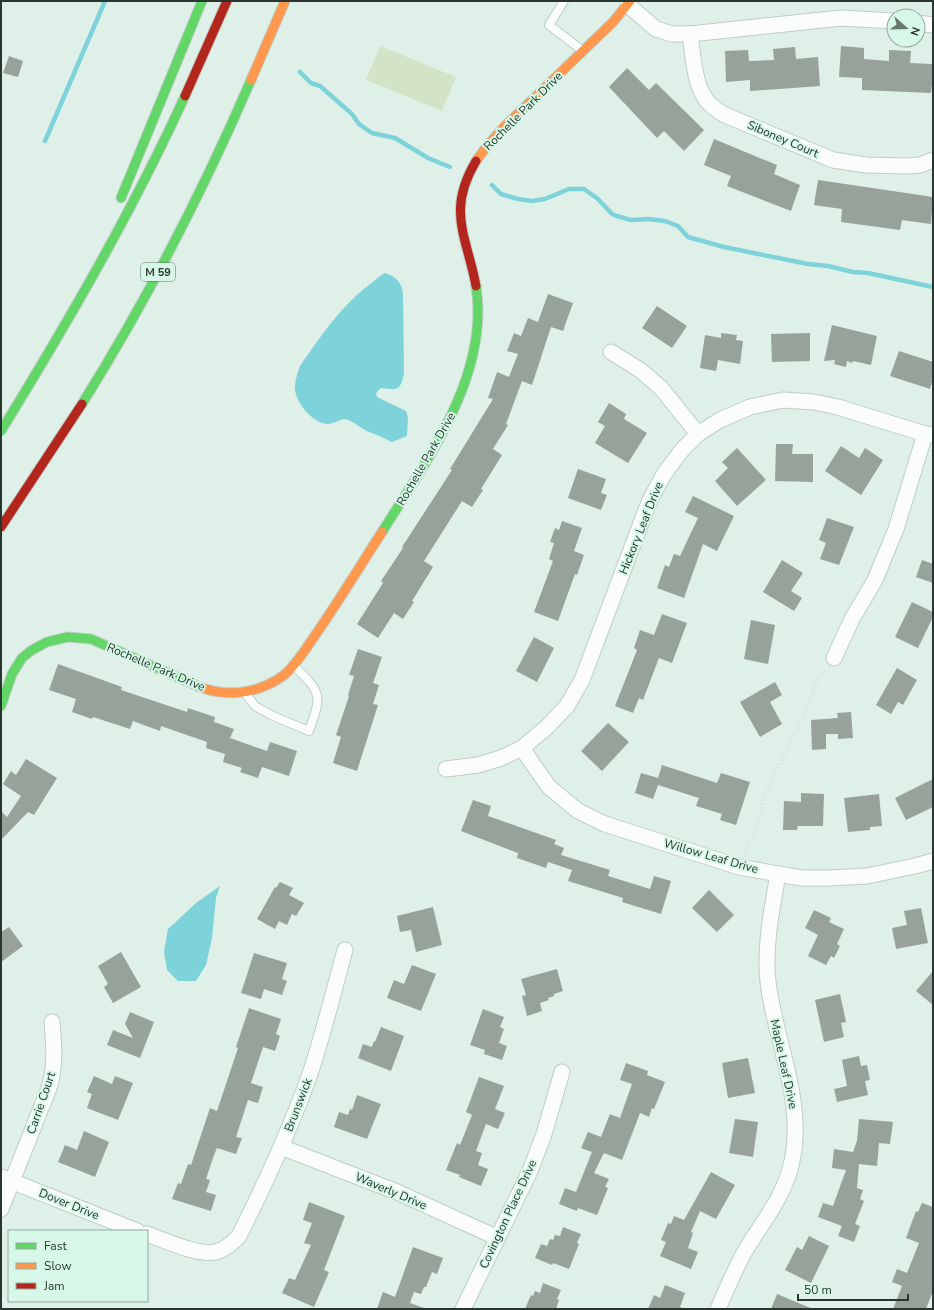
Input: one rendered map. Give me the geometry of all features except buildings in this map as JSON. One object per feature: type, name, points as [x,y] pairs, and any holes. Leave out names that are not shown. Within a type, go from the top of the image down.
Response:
[{"type":"main road","points":[[116,210],[202,1]]},
{"type":"main road","points":[[1,431],[51,351],[110,247],[166,139],[227,1]]},
{"type":"main road","name":"M 59","points":[[1,527],[79,410],[129,326],[157,275],[192,208],[232,124],[285,1]]},
{"type":"main road","name":"Rochelle Park Drive","points":[[1,706],[11,676],[17,664],[24,655],[50,640],[64,637],[77,637],[91,640],[200,687],[216,692],[234,693],[259,689],[274,682],[294,666],[399,506],[445,430],[464,387],[475,349],[478,330],[478,296],[475,280],[461,233],[460,216],[460,201],[473,164],[491,140],[613,22],[629,3]]},
{"type":"main road","points":[[77,305],[110,224]]},
{"type":"street","name":"Rochelle Park Drive","points":[[629,3],[656,29],[672,34],[690,34],[841,18],[886,21]]},
{"type":"street","name":"Siboney Court","points":[[690,34],[696,76],[701,92],[706,101],[713,108],[725,115],[833,160],[866,165],[906,166],[920,165],[933,160]]},
{"type":"street","points":[[611,352],[640,370],[662,388],[698,434]]},
{"type":"street","name":"Hickory Leaf Drive","points":[[446,769],[478,765],[501,758],[522,748],[547,727],[567,706],[582,680],[650,502],[664,474],[682,450],[698,434],[720,420],[750,407],[783,400],[814,402],[838,406],[929,434]]},
{"type":"street","points":[[834,658],[852,619],[878,573],[896,529],[929,434]]},
{"type":"street","name":"Willow Leaf Drive","points":[[522,748],[549,787],[578,811],[605,824],[740,867],[802,878],[829,878],[867,876],[933,861]]},
{"type":"street","name":"Maple Leaf Drive","points":[[718,1309],[740,1260],[781,1192],[787,1179],[792,1161],[795,1139],[794,1104],[768,981],[768,952],[778,874]]},
{"type":"street","name":"Brunswick","points":[[148,1234],[189,1249],[204,1252],[215,1252],[225,1248],[238,1236],[267,1179],[281,1147],[315,1057],[345,950]]},
{"type":"street","name":"Carrie Court","points":[[1,1209],[6,1180],[52,1076],[55,1053],[52,1022]]},
{"type":"street","name":"Covington Place Drive","points":[[463,1309],[530,1171],[544,1134],[562,1072]]},
{"type":"street","name":"Waverly Drive","points":[[281,1147],[397,1192],[498,1238]]},
{"type":"street","name":"Dover Drive","points":[[6,1180],[134,1230]]},
{"type":"lane","points":[[564,1],[549,25],[583,51]]},
{"type":"lane","points":[[245,692],[255,706],[273,716],[309,731],[318,704],[316,690],[310,681],[294,666]]},
{"type":"path","points":[[740,867],[745,849],[756,830],[765,794],[814,694],[817,680],[834,658]]},
{"type":"green space","points":[[380,46],[456,77],[442,111],[366,80]]},
{"type":"water","points":[[385,273],[396,279],[403,292],[403,379],[400,386],[397,388],[381,388],[376,393],[377,397],[406,411],[408,417],[407,436],[392,442],[367,431],[346,419],[327,424],[316,420],[302,407],[295,390],[296,378],[300,366],[316,343],[351,300]]},
{"type":"water","points":[[220,886],[216,898],[212,938],[206,965],[196,981],[178,981],[167,970],[164,952],[168,929],[196,903]]},
{"type":"waterway","points":[[45,141],[105,1]]},
{"type":"waterway","points":[[300,72],[311,83],[320,86],[352,114],[359,124],[372,133],[395,138],[428,158],[450,167]]},
{"type":"waterway","points":[[492,185],[501,194],[532,201],[545,199],[569,189],[584,189],[598,199],[612,214],[631,220],[648,219],[665,221],[678,226],[688,237],[724,247],[808,264],[828,266],[853,272],[868,273],[933,287]]},
{"type":"traffic: fast","points":[[121,198],[202,1]]},
{"type":"traffic: fast","points":[[82,404],[129,325],[173,245],[233,122],[251,80]]},
{"type":"traffic: fast","points":[[1,431],[75,308],[143,182],[185,96]]},
{"type":"traffic: fast","points":[[382,532],[418,476],[435,446],[451,415],[464,384],[474,352],[478,319],[476,286]]},
{"type":"traffic: fast","points":[[1,706],[12,674],[22,658],[32,650],[47,642],[68,637],[91,639],[200,687]]},
{"type":"traffic: slow","points":[[251,80],[285,1]]},
{"type":"traffic: slow","points":[[476,161],[504,127],[613,22],[630,1]]},
{"type":"traffic: slow","points":[[200,687],[222,692],[244,692],[265,686],[284,675],[305,650],[382,532]]},
{"type":"traffic: jam","points":[[185,96],[227,1]]},
{"type":"traffic: jam","points":[[476,161],[467,179],[462,195],[460,210],[461,224],[476,286]]},
{"type":"traffic: jam","points":[[1,527],[82,404]]}]
